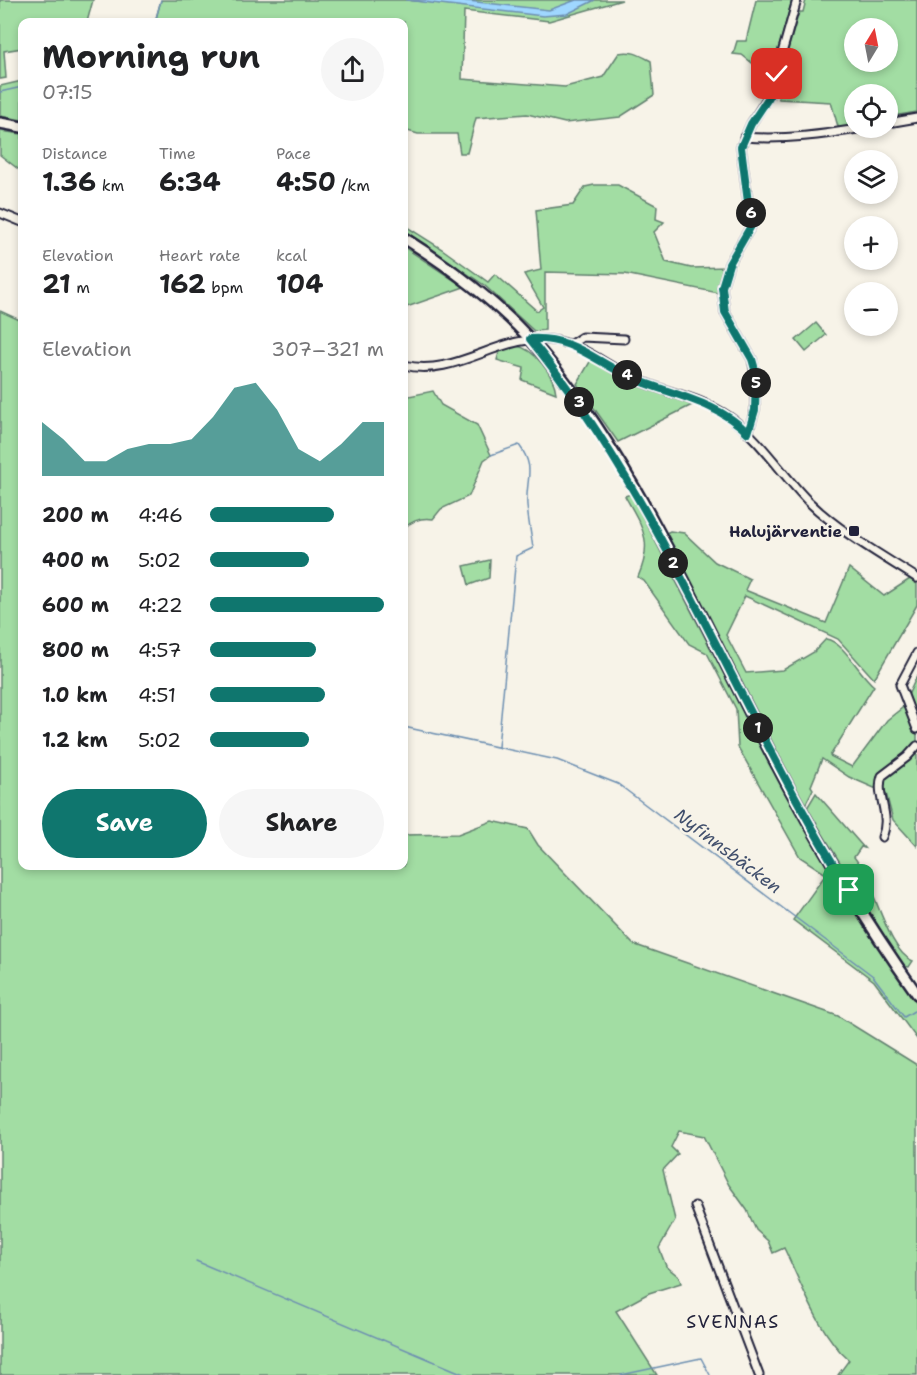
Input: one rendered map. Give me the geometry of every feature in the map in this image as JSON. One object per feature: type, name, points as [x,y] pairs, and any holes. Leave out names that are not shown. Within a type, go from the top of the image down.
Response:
[{"type":"main road","points":[[0,123],[18,126]]},
{"type":"main road","points":[[408,241],[465,279],[491,301],[530,339],[569,387],[629,481],[802,813],[881,941],[917,994]]},
{"type":"street","points":[[748,433],[755,410],[756,373],[752,359],[725,312],[722,295],[729,264],[751,226],[741,156],[744,137],[771,92],[797,0]]},
{"type":"street","points":[[898,121],[917,118]]},
{"type":"street","points":[[744,137],[777,140],[844,131]]},
{"type":"street","points":[[0,213],[18,220]]},
{"type":"street","points":[[571,344],[582,337],[624,339]]},
{"type":"street","points":[[408,365],[436,368],[508,343],[530,339],[549,339],[571,344],[630,377],[712,407],[748,433],[819,511],[917,578]]},
{"type":"street","points":[[917,653],[900,685],[917,729]]},
{"type":"street","points":[[882,837],[886,827],[880,781],[884,772],[908,757],[917,746]]},
{"type":"street","points":[[695,1206],[759,1375]]},
{"type":"green space","points":[[0,0],[93,0],[88,18],[18,18],[18,49],[4,51],[6,78],[0,79]]},
{"type":"green space","points":[[161,0],[406,0],[463,6],[464,1],[459,0],[622,0],[549,21],[464,11],[462,79],[565,87],[603,77],[619,53],[628,52],[651,61],[654,95],[620,117],[565,123],[527,114],[476,118],[467,153],[460,153],[457,134],[418,134],[408,131],[408,18],[156,18]]},
{"type":"green space","points":[[756,0],[792,0],[772,72],[756,66],[742,55],[733,54],[737,41],[746,41]]},
{"type":"green space","points":[[806,0],[917,0],[917,112],[898,115],[898,84],[844,84],[844,129],[839,130],[831,102],[779,99],[776,91],[799,12],[803,12]]},
{"type":"green space","points":[[18,82],[18,119],[0,116],[0,86]]},
{"type":"green space","points":[[0,131],[18,133],[18,169],[0,155]]},
{"type":"green space","points":[[618,185],[657,206],[656,219],[664,222],[654,232],[666,262],[691,268],[726,267],[718,293],[625,274],[545,272],[545,330],[534,331],[484,285],[408,234],[408,228],[488,282],[495,274],[537,311],[543,307],[524,274],[541,270],[536,210],[573,205],[585,187]]},
{"type":"green space","points":[[408,250],[464,287],[408,307]]},
{"type":"green space","points":[[0,311],[18,319],[18,870],[408,870],[408,835],[458,834],[492,821],[528,829],[538,845],[633,944],[838,1016],[917,1065],[917,1375],[838,1375],[849,1360],[820,1323],[784,1248],[773,1253],[768,1241],[756,1230],[747,1210],[729,1185],[704,1136],[679,1131],[671,1147],[678,1154],[663,1170],[675,1220],[659,1248],[666,1266],[679,1277],[681,1283],[649,1293],[616,1311],[657,1375],[0,1375]]},
{"type":"green space","points":[[816,323],[826,335],[806,352],[796,340]]},
{"type":"green space","points":[[516,346],[530,352],[542,364],[551,378],[556,393],[522,380],[524,368],[497,360],[500,349]]},
{"type":"green space","points":[[591,360],[624,381],[692,405],[618,442],[577,384]]},
{"type":"green space","points":[[433,391],[441,405],[477,425],[491,455],[484,460],[469,496],[441,509],[433,519],[425,518],[408,525],[408,396]]},
{"type":"green space","points":[[631,494],[782,787],[849,901],[917,1003],[917,1039],[874,981],[793,920],[826,874],[800,857],[738,747],[736,709],[707,653],[689,644],[644,581],[638,577],[643,564],[645,544],[641,526],[625,496]]},
{"type":"green space","points":[[670,531],[684,533],[715,562],[750,579],[745,590],[826,623],[849,568],[884,596],[910,579],[917,584],[917,605],[874,679],[838,639],[745,596],[726,635],[746,673],[783,670],[814,652],[826,639],[833,641],[845,652],[874,686],[830,756],[852,767],[887,720],[902,708],[917,676],[917,846],[893,820],[886,793],[849,777],[822,759],[811,786],[813,789],[805,805],[666,538],[666,533]]},
{"type":"green space","points":[[490,560],[489,578],[469,585],[464,566]]},
{"type":"green space","points":[[816,793],[864,848],[861,847],[854,857],[868,882],[888,930],[904,955],[913,961],[909,967],[904,966],[891,947],[807,808]]},
{"type":"water","points":[[406,0],[459,0],[549,10],[576,0],[595,0],[567,14],[543,16]]},
{"type":"waterway","points":[[156,18],[161,0]]},
{"type":"waterway","points":[[0,92],[18,88]]},
{"type":"waterway","name":"Nyfinnsbäcken","points":[[491,455],[519,445],[528,461],[527,505],[533,548],[516,556],[498,747]]},
{"type":"waterway","name":"Nyfinnsbäcken","points":[[408,728],[557,760],[618,784],[873,976],[904,1017],[914,1011]]},
{"type":"waterway","points":[[196,1261],[466,1375]]},
{"type":"waterway","points":[[621,1375],[701,1358],[710,1375]]},
{"type":"place","name":"Halujärventie","points":[[854,531]]},
{"type":"district","name":"SVENNAS","points":[[733,1322]]},
{"type":"route","points":[[777,74],[769,97],[751,124],[741,147],[752,221],[749,231],[729,264],[722,287],[725,312],[752,359],[756,373],[755,410],[748,433],[728,416],[712,407],[630,377],[571,344],[549,339],[530,339],[569,387],[629,481],[802,813],[849,890]]}]
